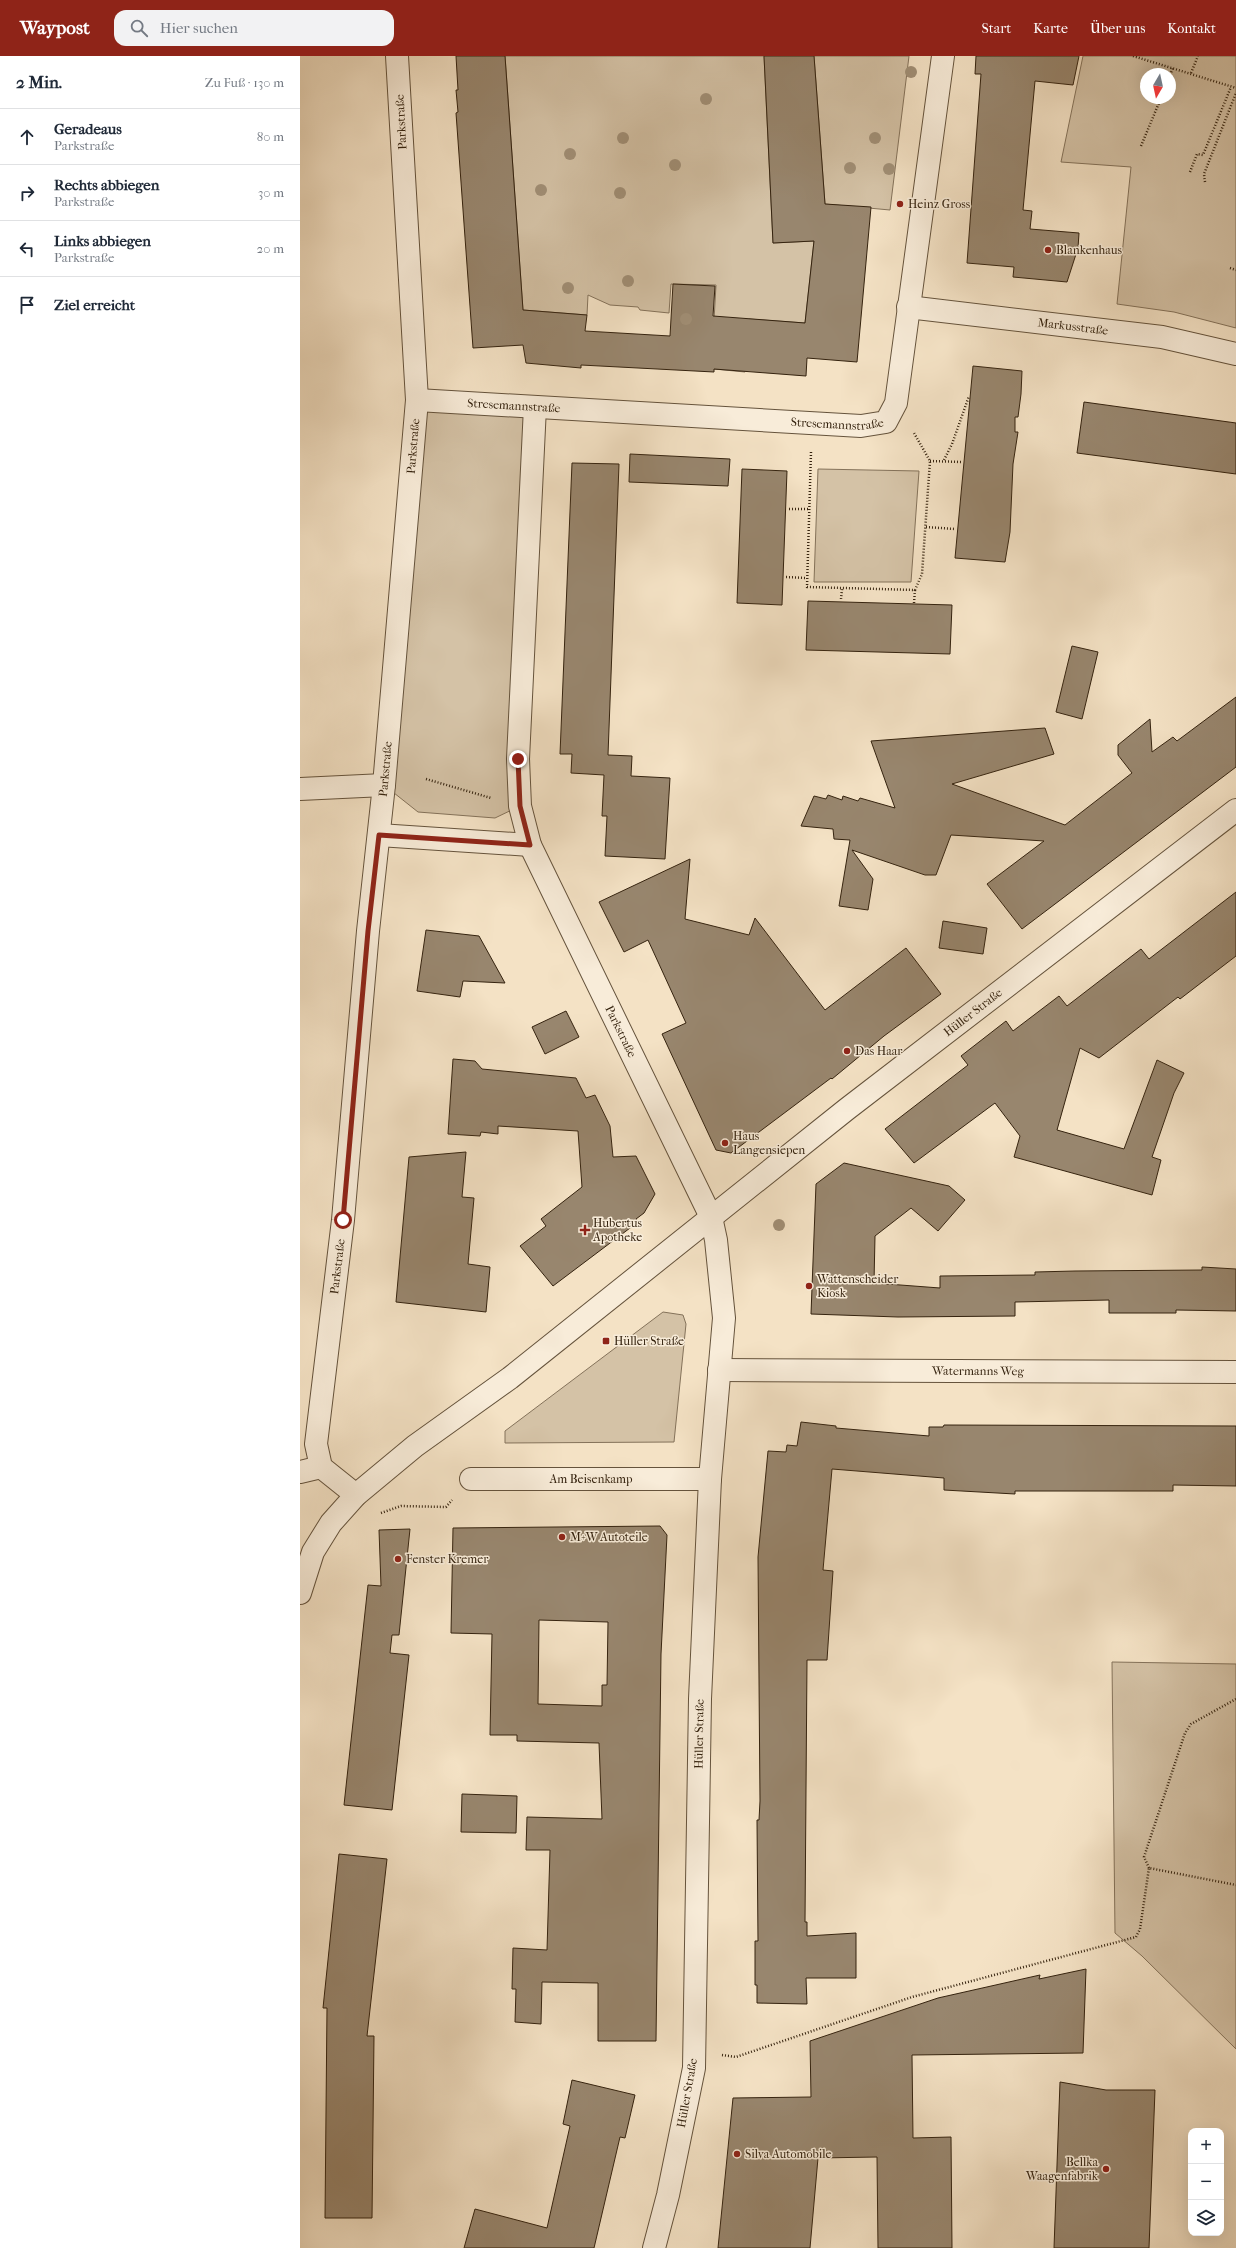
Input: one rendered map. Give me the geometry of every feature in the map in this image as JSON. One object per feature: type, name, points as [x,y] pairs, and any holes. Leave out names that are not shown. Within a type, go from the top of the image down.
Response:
[{"type":"street","name":"Parkstraße","points":[[321,1467],[316,1444],[343,1220],[368,931],[384,785],[417,400],[397,56]]},
{"type":"street","name":"Stresemannstraße","points":[[417,400],[812,424],[862,426],[886,422],[896,403],[943,56]]},
{"type":"street","name":"Markusstraße","points":[[908,307],[1162,337],[1236,354]]},
{"type":"street","name":"Parkstraße","points":[[535,407],[518,759],[520,806],[530,845],[711,1217]]},
{"type":"street","points":[[300,790],[384,785]]},
{"type":"street","name":"Hüller Straße","points":[[351,1500],[415,1446],[510,1378],[847,1109],[1236,810]]},
{"type":"street","points":[[379,835],[530,845]]},
{"type":"street","name":"Hüller Straße","points":[[654,2248],[668,2195],[694,2068],[700,1699],[710,1479],[724,1318],[716,1240],[711,1217]]},
{"type":"street","name":"Watermanns Weg","points":[[719,1370],[1236,1372]]},
{"type":"street","points":[[300,1472],[321,1467],[351,1500],[331,1523],[313,1552],[300,1593]]},
{"type":"street","name":"Am Beisenkamp","points":[[471,1480],[710,1479]]},
{"type":"path","points":[[1133,56],[1173,68]]},
{"type":"path","points":[[1191,74],[1198,56]]},
{"type":"path","points":[[1176,69],[1236,88]]},
{"type":"path","points":[[1190,172],[1196,154],[1203,155],[1231,86]]},
{"type":"path","points":[[1205,182],[1204,174],[1236,93]]},
{"type":"path","points":[[1141,146],[1158,104]]},
{"type":"path","points":[[1230,268],[1236,270]]},
{"type":"path","points":[[944,460],[952,444],[969,396]]},
{"type":"path","points":[[896,403],[930,461],[922,574],[915,590],[914,603]]},
{"type":"path","points":[[812,424],[808,509],[807,587],[915,590]]},
{"type":"path","points":[[930,461],[944,460],[961,462]]},
{"type":"path","points":[[788,509],[808,509]]},
{"type":"path","points":[[926,527],[955,529]]},
{"type":"path","points":[[786,577],[806,578]]},
{"type":"path","points":[[841,599],[842,589]]},
{"type":"path","points":[[426,779],[520,806]]},
{"type":"path","points":[[351,1500],[376,1515],[401,1506],[446,1507],[471,1480]]},
{"type":"path","points":[[694,2053],[736,2056],[912,1997],[1128,1941],[1136,1937],[1140,1929],[1149,1868],[1144,1857],[1185,1733],[1191,1724],[1236,1699]]},
{"type":"path","points":[[1149,1868],[1236,1885]]},
{"type":"shaded area","points":[[505,56],[764,56],[773,243],[814,241],[805,323],[749,319],[745,372],[714,369],[716,338],[713,338],[716,285],[671,284],[669,313],[640,310],[638,307],[610,305],[588,295],[587,315],[523,310]]},
{"type":"shaded area","points":[[814,56],[909,56],[890,210],[825,204]]},
{"type":"shaded area","points":[[1083,56],[1236,56],[1236,328],[1174,312],[1117,304],[1131,167],[1061,162]]},
{"type":"shaded area","points":[[417,400],[535,407],[520,806],[495,818],[418,812],[384,785]]},
{"type":"shaded area","points":[[818,469],[919,471],[911,582],[814,582]]},
{"type":"shaded area","points":[[663,1312],[683,1315],[686,1324],[674,1442],[505,1443],[505,1431]]},
{"type":"shaded area","points":[[1112,1662],[1236,1664],[1236,2049],[1142,1956],[1115,1933]]},
{"type":"building","points":[[456,56],[505,56],[523,310],[587,315],[585,331],[670,336],[673,284],[715,286],[713,316],[805,323],[814,241],[773,243],[764,56],[814,56],[825,204],[871,207],[857,362],[807,358],[806,376],[714,369],[714,372],[581,365],[581,368],[526,363],[523,345],[473,348],[456,113],[458,112],[456,90],[458,90]]},
{"type":"building","points":[[976,56],[1079,56],[1073,85],[1035,81],[1023,210],[1032,211],[1030,229],[1079,233],[1078,248],[1067,282],[1013,277],[1014,267],[967,263],[981,74],[975,74]]},
{"type":"building","points":[[973,366],[1022,371],[1018,417],[1015,417],[1015,432],[1018,432],[1013,464],[1010,532],[1005,562],[955,558]]},
{"type":"building","points":[[1084,402],[1236,423],[1236,474],[1077,453]]},
{"type":"building","points":[[630,454],[730,459],[728,486],[629,482]]},
{"type":"building","points":[[572,463],[619,464],[608,755],[632,756],[631,776],[670,778],[665,859],[605,856],[607,816],[602,816],[604,775],[571,773],[572,754],[560,754]]},
{"type":"building","points":[[742,469],[787,471],[782,605],[737,603]]},
{"type":"building","points":[[808,601],[952,605],[950,654],[806,650]]},
{"type":"building","points":[[1072,646],[1098,652],[1082,719],[1056,712]]},
{"type":"building","points":[[1236,697],[1236,767],[1022,929],[987,884],[1044,841],[951,835],[936,875],[925,875],[852,850],[873,879],[868,910],[839,906],[850,840],[834,839],[833,829],[801,826],[814,796],[826,799],[828,795],[842,800],[843,796],[858,801],[860,798],[895,808],[871,741],[1045,728],[1054,754],[952,784],[1065,825],[1132,773],[1118,755],[1118,745],[1150,719],[1152,752],[1173,737],[1177,741]]},
{"type":"building","points":[[690,859],[685,919],[749,935],[755,918],[825,1010],[906,948],[941,994],[884,1036],[832,1079],[831,1078],[731,1153],[716,1150],[662,1034],[686,1023],[648,940],[624,952],[599,902]]},
{"type":"building","points":[[1236,892],[1236,956],[1180,999],[1178,997],[1099,1058],[1080,1048],[1057,1130],[1124,1149],[1157,1060],[1184,1073],[1174,1093],[1152,1157],[1161,1160],[1152,1195],[1014,1157],[1020,1136],[995,1103],[914,1163],[885,1129],[968,1065],[961,1056],[1006,1021],[1013,1031],[1059,996],[1067,1006],[1141,949],[1149,959]]},
{"type":"building","points":[[943,921],[987,928],[983,954],[939,948]]},
{"type":"building","points":[[426,930],[479,936],[505,983],[463,981],[460,997],[417,991]]},
{"type":"building","points":[[566,1011],[579,1037],[545,1054],[532,1027]]},
{"type":"building","points":[[453,1059],[475,1061],[482,1069],[576,1078],[586,1098],[595,1095],[610,1126],[613,1157],[636,1156],[655,1194],[644,1213],[636,1219],[638,1222],[553,1286],[520,1246],[546,1226],[541,1219],[582,1187],[578,1131],[498,1126],[498,1134],[481,1132],[480,1136],[448,1134]]},
{"type":"building","points":[[466,1152],[462,1197],[474,1198],[468,1264],[490,1267],[486,1312],[396,1302],[409,1157]]},
{"type":"building","points":[[844,1163],[949,1186],[965,1200],[938,1231],[911,1208],[875,1236],[874,1283],[940,1288],[940,1276],[1035,1275],[1035,1272],[1075,1271],[1202,1270],[1202,1267],[1236,1269],[1236,1311],[1176,1310],[1176,1313],[1109,1313],[1109,1300],[1015,1302],[1015,1316],[898,1317],[811,1314],[816,1184]]},
{"type":"building","points":[[801,1422],[836,1426],[836,1428],[929,1436],[929,1427],[943,1427],[944,1425],[1236,1426],[1236,1486],[1173,1485],[1173,1491],[1015,1491],[1015,1494],[944,1490],[944,1478],[832,1469],[823,1570],[833,1571],[827,1660],[807,1660],[805,1922],[807,1922],[807,1936],[856,1933],[856,1978],[806,1978],[807,2004],[757,2003],[757,1985],[755,1985],[755,1941],[758,1941],[757,1820],[759,1820],[760,1801],[758,1557],[768,1451],[786,1452],[787,1445],[797,1446]]},
{"type":"building","points":[[660,1526],[667,1535],[661,1654],[656,2041],[598,2041],[598,1983],[542,1982],[541,2024],[515,2022],[516,1989],[512,1989],[513,1948],[547,1950],[550,1850],[526,1850],[527,1817],[602,1819],[599,1743],[517,1741],[517,1735],[490,1735],[492,1634],[451,1633],[453,1528]],"holes":[[[539,1620],[608,1622],[607,1685],[602,1685],[602,1706],[538,1704]]]},
{"type":"building","points":[[410,1529],[399,1635],[392,1635],[390,1653],[409,1655],[392,1810],[344,1805],[368,1585],[381,1586],[379,1530]]},
{"type":"building","points":[[462,1794],[517,1796],[516,1833],[461,1832]]},
{"type":"building","points":[[339,1854],[387,1859],[367,2036],[374,2036],[372,2218],[325,2218],[327,2008],[323,2008]]},
{"type":"building","points":[[1086,1969],[1083,2053],[912,2055],[913,2138],[951,2137],[952,2248],[878,2248],[877,2157],[818,2158],[810,2248],[718,2248],[733,2098],[811,2097],[810,2041],[938,1998],[1040,1975],[1039,1979]]},
{"type":"building","points":[[572,2080],[635,2095],[625,2138],[620,2137],[594,2248],[464,2248],[475,2209],[547,2228],[570,2126],[563,2124]]},
{"type":"building","points":[[1060,2082],[1106,2090],[1155,2090],[1149,2248],[1054,2248]]},
{"type":"place","name":"Heinz Gross","points":[[900,204]]},
{"type":"place","name":"Blankenhaus","points":[[1048,250]]},
{"type":"place","name":"Das Haar","points":[[847,1051]]},
{"type":"place","name":"Haus Langensiepen","points":[[725,1143]]},
{"type":"place","name":"Hubertus Apotheke","points":[[585,1230]]},
{"type":"place","name":"Wattenscheider Kiosk","points":[[809,1286]]},
{"type":"place","name":"Hüller Straße","points":[[606,1341]]},
{"type":"place","name":"M+W Autoteile","points":[[562,1537]]},
{"type":"place","name":"Fenster Kremer","points":[[398,1559]]},
{"type":"place","name":"Silva Automobile","points":[[737,2154]]},
{"type":"place","name":"Bellka Waagenfabrik","points":[[1106,2169]]},
{"type":"route","points":[[343,1220],[368,931],[379,835],[440,841],[530,845],[520,806],[518,759]]}]
